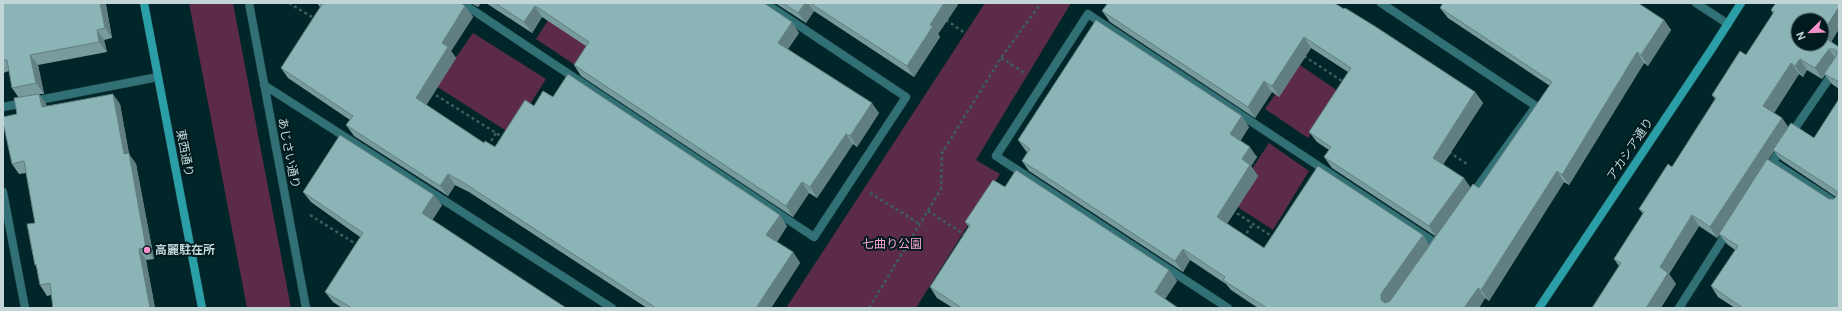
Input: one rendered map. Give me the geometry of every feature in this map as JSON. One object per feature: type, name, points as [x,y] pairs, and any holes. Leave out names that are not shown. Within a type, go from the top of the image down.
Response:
[{"type":"street","name":"東西通り","points":[[144,3],[202,308]]},
{"type":"street","name":"あじさい通り","points":[[249,3],[306,308]]},
{"type":"street","points":[[462,3],[814,237],[906,97],[765,3]]},
{"type":"street","points":[[1381,3],[1536,106],[1468,201]]},
{"type":"street","points":[[1696,3],[1728,24]]},
{"type":"street","name":"アカシア通り","points":[[1539,308],[1741,3]]},
{"type":"street","points":[[1228,308],[996,156],[1088,14],[1437,244]]},
{"type":"street","points":[[1760,181],[1839,64]]},
{"type":"street","points":[[3,107],[158,77]]},
{"type":"street","points":[[264,85],[612,308]]},
{"type":"street","points":[[1773,162],[1839,205]]},
{"type":"street","points":[[3,192],[25,308]]},
{"type":"street","points":[[1680,308],[1735,221]]},
{"type":"path","points":[[289,3],[316,20]]},
{"type":"path","points":[[869,308],[941,189],[942,153],[1001,58],[1041,3]]},
{"type":"path","points":[[1336,9],[1340,3]]},
{"type":"path","points":[[940,16],[965,33]]},
{"type":"path","points":[[1304,56],[1308,50]]},
{"type":"path","points":[[1298,52],[1349,86]]},
{"type":"path","points":[[1001,58],[1042,85]]},
{"type":"path","points":[[429,91],[510,141]]},
{"type":"path","points":[[484,152],[496,133]]},
{"type":"path","points":[[1447,150],[1486,176]]},
{"type":"path","points":[[850,181],[920,224]]},
{"type":"path","points":[[286,200],[363,249]]},
{"type":"path","points":[[1226,206],[1278,240]]},
{"type":"path","points":[[928,211],[968,237]]},
{"type":"path","points":[[1240,243],[1253,224]]},
{"type":"green space","points":[[189,3],[233,3],[291,308],[247,308]]},
{"type":"green space","points":[[559,3],[609,12],[575,65],[536,39]]},
{"type":"green space","name":"七曲り公園","points":[[985,3],[1071,3],[976,160],[1000,174],[916,308],[786,308]]},
{"type":"green space","points":[[473,33],[546,79],[511,134],[436,86]]},
{"type":"green space","points":[[1297,63],[1338,91],[1308,138],[1265,109]]},
{"type":"green space","points":[[1269,143],[1309,171],[1273,230],[1230,202]]},
{"type":"building","points":[[3,3],[100,3],[105,28],[97,30],[99,42],[30,55],[36,83],[12,88],[7,60],[3,60]]},
{"type":"building","points":[[323,3],[461,3],[465,6],[442,43],[448,47],[416,98],[484,143],[485,141],[495,147],[525,100],[534,106],[543,91],[553,97],[568,74],[780,215],[766,235],[793,252],[756,308],[656,308],[461,181],[448,174],[440,186],[346,125],[353,116],[281,68]]},
{"type":"building","points":[[495,3],[764,3],[792,22],[778,43],[872,103],[850,136],[846,134],[810,187],[802,182],[786,206],[574,65],[589,42],[535,6],[524,22]]},
{"type":"building","points":[[783,3],[805,3],[798,13]]},
{"type":"building","points":[[810,3],[944,3],[930,25],[933,26],[907,66]]},
{"type":"building","points":[[1108,3],[1334,3],[1344,9],[1345,8],[1475,92],[1433,158],[1464,178],[1429,226],[1324,157],[1331,147],[1309,132],[1351,68],[1304,37],[1272,86],[1264,81],[1248,107],[1102,11]]},
{"type":"building","points":[[1443,3],[1638,3],[1664,20],[1641,55],[1637,52],[1562,175],[1557,171],[1481,290],[1478,288],[1464,308],[1267,308],[1223,280],[1225,277],[1183,249],[1175,261],[1022,161],[1030,149],[1018,140],[1096,20],[1242,116],[1230,134],[1250,147],[1242,159],[1250,165],[1217,217],[1264,248],[1318,166],[1423,235],[1381,294],[1381,300],[1385,303],[1390,301],[1473,184],[1479,188],[1552,82],[1440,8]]},
{"type":"building","points":[[1776,3],[1839,3],[1839,7],[1830,21],[1830,12],[1790,12],[1790,52],[1827,52],[1815,68],[1800,59],[1795,66],[1791,63],[1763,106],[1782,118],[1710,227],[1692,215],[1660,267],[1668,273],[1646,308],[1592,308],[1621,263],[1614,259],[1644,212],[1639,209],[1668,164],[1672,167],[1716,98],[1712,95],[1740,51],[1746,55],[1774,12],[1771,10]]},
{"type":"building","points":[[1830,41],[1839,47],[1839,82],[1824,74],[1836,56],[1837,51],[1830,49]]},
{"type":"building","points":[[39,94],[42,107],[113,94],[124,154],[129,153],[146,248],[139,249],[150,308],[53,308],[50,283],[40,285],[27,224],[35,223],[24,161],[12,164],[3,122],[3,117],[17,114],[14,98]]},
{"type":"building","points":[[1839,99],[1839,308],[1743,308],[1711,286],[1738,246],[1719,234],[1767,159],[1829,199],[1834,199],[1836,197],[1837,192],[1835,190],[1773,150],[1791,123],[1814,138]]},
{"type":"building","points":[[340,135],[434,195],[422,213],[566,308],[352,308],[325,292],[363,233],[303,192]]},
{"type":"building","points":[[1016,170],[1169,270],[1155,292],[1178,308],[962,308],[930,287],[970,225],[965,222],[993,180],[1005,187]]},
{"type":"place","name":"高麗駐在所","points":[[147,250]]}]
